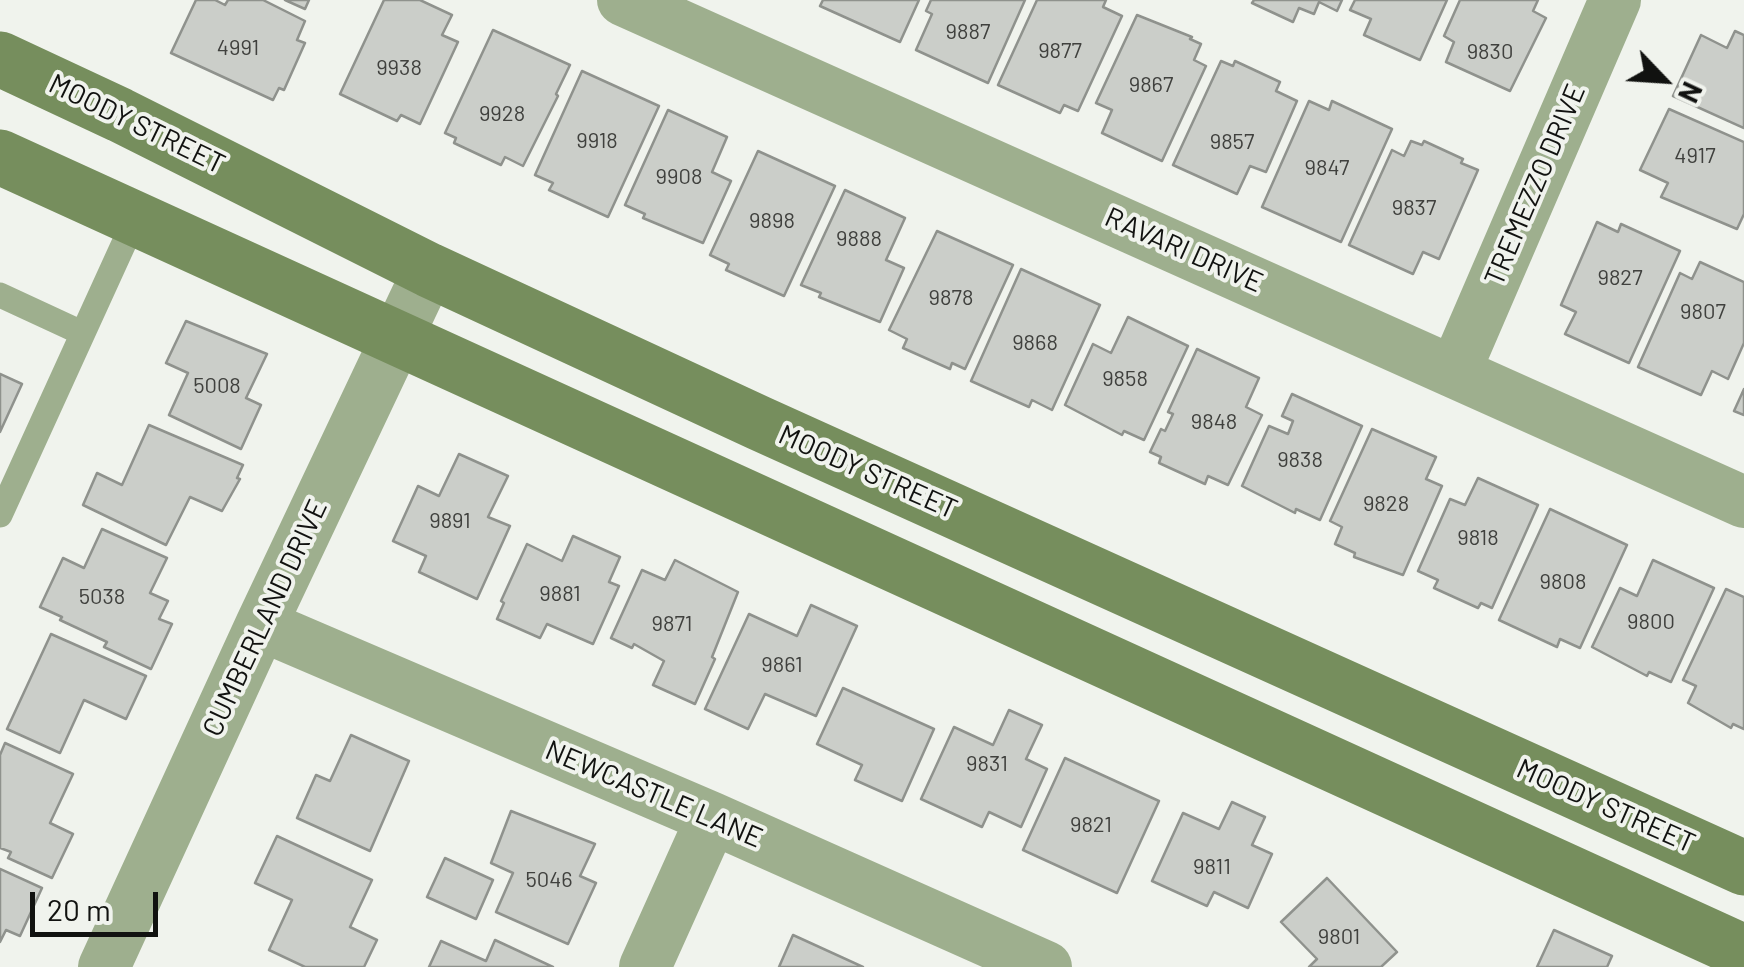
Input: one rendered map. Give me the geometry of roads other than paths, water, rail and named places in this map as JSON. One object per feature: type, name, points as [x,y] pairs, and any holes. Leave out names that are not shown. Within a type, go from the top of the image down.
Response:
[{"type":"main road","name":"MOODY STREET","points":[[0,59],[429,270],[1744,868]]},
{"type":"main road","points":[[0,157],[1738,950]]},
{"type":"street","name":"RAVARI DRIVE","points":[[623,0],[1744,502]]},
{"type":"street","name":"TREMEZZO DRIVE","points":[[1455,371],[1616,0]]},
{"type":"street","name":"CUMBERLAND DRIVE","points":[[104,967],[260,624],[429,270]]},
{"type":"street","name":"NEWCASTLE LANE","points":[[260,624],[1046,967]]},
{"type":"street","points":[[645,967],[712,818]]},
{"type":"lane","points":[[0,515],[136,219]]},
{"type":"lane","points":[[0,296],[82,333]]}]
